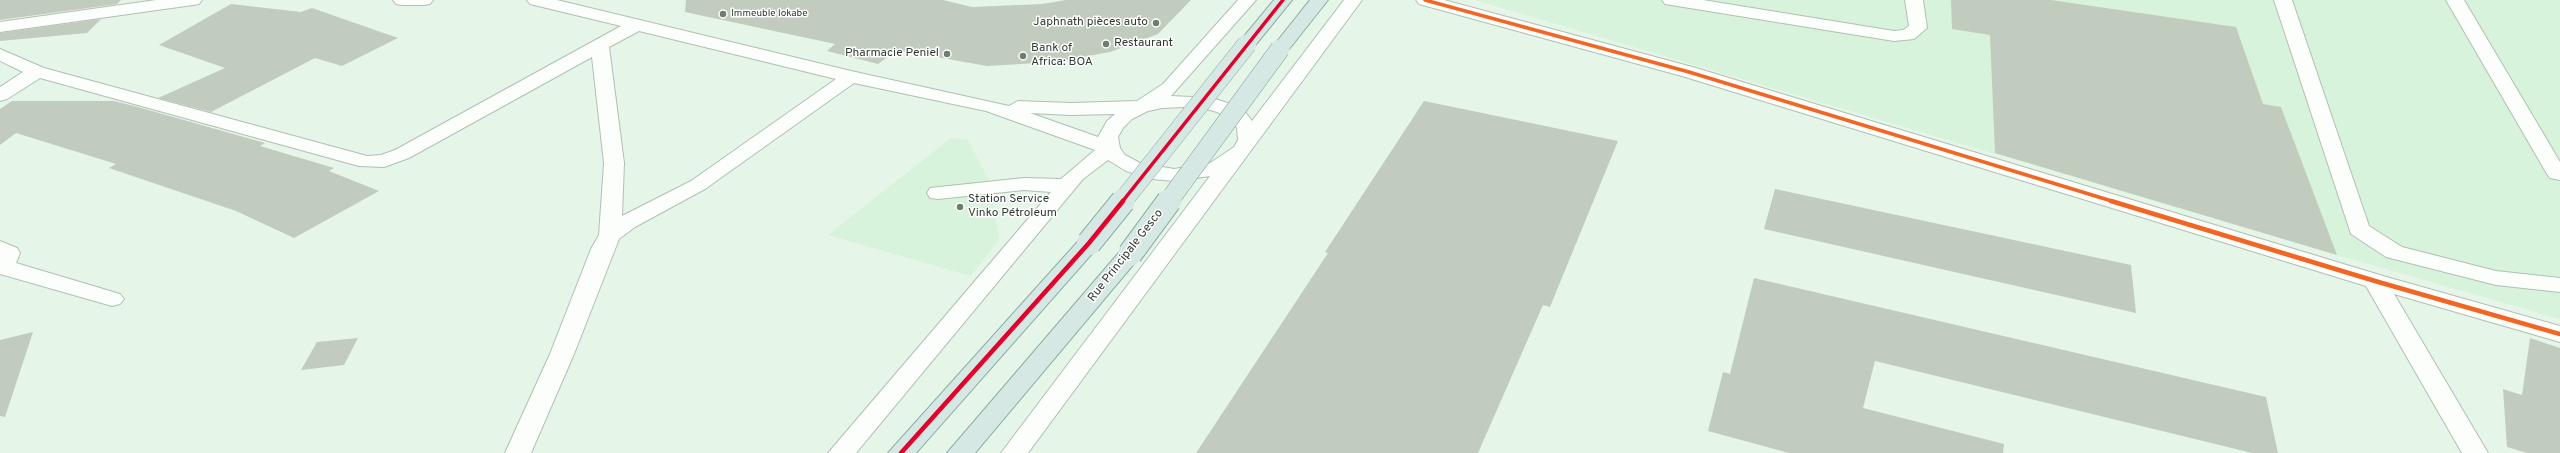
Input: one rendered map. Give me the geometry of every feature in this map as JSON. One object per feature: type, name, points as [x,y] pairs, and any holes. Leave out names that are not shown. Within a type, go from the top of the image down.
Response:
[{"type":"main road","points":[[901,453],[1089,243],[1283,0]]},
{"type":"main road","name":"Rue Principale Gesco","points":[[960,453],[1130,254],[1280,49],[1319,0]]},
{"type":"street","points":[[0,27],[193,0]]},
{"type":"street","points":[[402,0],[424,0]]},
{"type":"street","points":[[536,0],[851,77],[991,106],[1110,148]]},
{"type":"street","points":[[1233,159],[1217,168],[1196,173],[1159,174],[1133,167],[1118,159],[1110,148],[1108,137],[1114,125],[1125,115],[1141,107],[1170,88],[1247,0]]},
{"type":"street","points":[[1014,453],[1233,159],[1243,150],[1248,140],[1353,0]]},
{"type":"street","points":[[1425,0],[1689,72],[2374,281],[2560,334]]},
{"type":"street","points":[[1671,0],[1894,36],[1908,35],[1918,28],[1914,0]]},
{"type":"street","points":[[2283,0],[2359,229],[2394,252],[2496,278],[2560,285]]},
{"type":"street","points":[[2455,0],[2557,174]]},
{"type":"street","points":[[0,54],[37,72],[366,162],[384,161],[402,154],[638,24]]},
{"type":"street","points":[[600,45],[614,163],[610,235]]},
{"type":"street","points":[[0,95],[37,72]]},
{"type":"street","points":[[518,453],[562,354],[602,249],[610,235],[627,222],[698,186],[851,77]]},
{"type":"street","points":[[991,106],[1071,109],[1141,107],[1162,102],[1184,100],[1205,102],[1224,108],[1239,117],[1247,128],[1248,140]]},
{"type":"street","points":[[841,453],[1076,175],[1110,148]]},
{"type":"street","points":[[938,193],[1024,184],[1067,186]]},
{"type":"street","points":[[1,261],[112,299]]},
{"type":"street","points":[[2374,281],[2475,453]]},
{"type":"shaded area","points":[[1475,0],[2560,0],[2560,319],[2337,255]]},
{"type":"shaded area","points":[[951,138],[968,140],[990,182],[999,239],[971,276],[828,235]]},
{"type":"building","points":[[0,0],[121,0],[117,4],[0,20]]},
{"type":"building","points":[[686,0],[943,0],[972,7],[1042,4],[1066,0],[1191,0],[1158,34],[1110,52],[1055,62],[987,66],[897,50],[878,64],[827,51],[835,44],[685,12]]},
{"type":"building","points":[[1951,0],[2051,0],[2236,27],[2263,104],[2281,107],[2337,255],[1995,153],[1990,35],[1952,29]]},
{"type":"building","points":[[231,4],[301,12],[312,8],[398,38],[342,66],[315,58],[211,112],[158,98],[225,68],[159,45]]},
{"type":"building","points":[[101,19],[87,33],[0,41],[0,33]]},
{"type":"building","points":[[12,101],[114,101],[265,143],[260,146],[334,168],[329,171],[379,191],[294,238],[236,211],[109,168],[116,164],[16,133],[0,145],[0,109]]},
{"type":"building","points":[[1424,101],[1618,141],[1550,307],[1543,305],[1478,453],[1196,453],[1328,253],[1325,252]]},
{"type":"building","points":[[1775,189],[2131,265],[2136,313],[1764,229]]},
{"type":"building","points":[[1754,278],[2266,397],[2278,453],[2252,453],[1875,361],[1863,408],[2004,444],[2003,453],[1789,453],[1708,431],[1723,372],[1730,374]]},
{"type":"building","points":[[33,332],[5,417],[0,416],[0,340]]},
{"type":"building","points":[[358,338],[344,365],[301,370],[317,342]]},
{"type":"building","points":[[2530,338],[2560,348],[2560,453],[2527,453],[2507,447],[2503,389],[2522,395]]},
{"type":"transit line","points":[[901,453],[1089,243],[1283,0]]},
{"type":"transit line","points":[[1425,0],[1689,72],[2375,281],[2560,334]]},
{"type":"place","name":"Immeuble lokabe","points":[[723,14]]},
{"type":"place","name":"Japhnath pièces auto","points":[[1156,23]]},
{"type":"place","name":"Restaurant","points":[[1106,44]]},
{"type":"place","name":"Pharmacie Peniel","points":[[947,54]]},
{"type":"place","name":"Bank of Africa: BOA","points":[[1023,56]]},
{"type":"place","name":"Station Service Vinko Pétroleum","points":[[960,207]]}]
